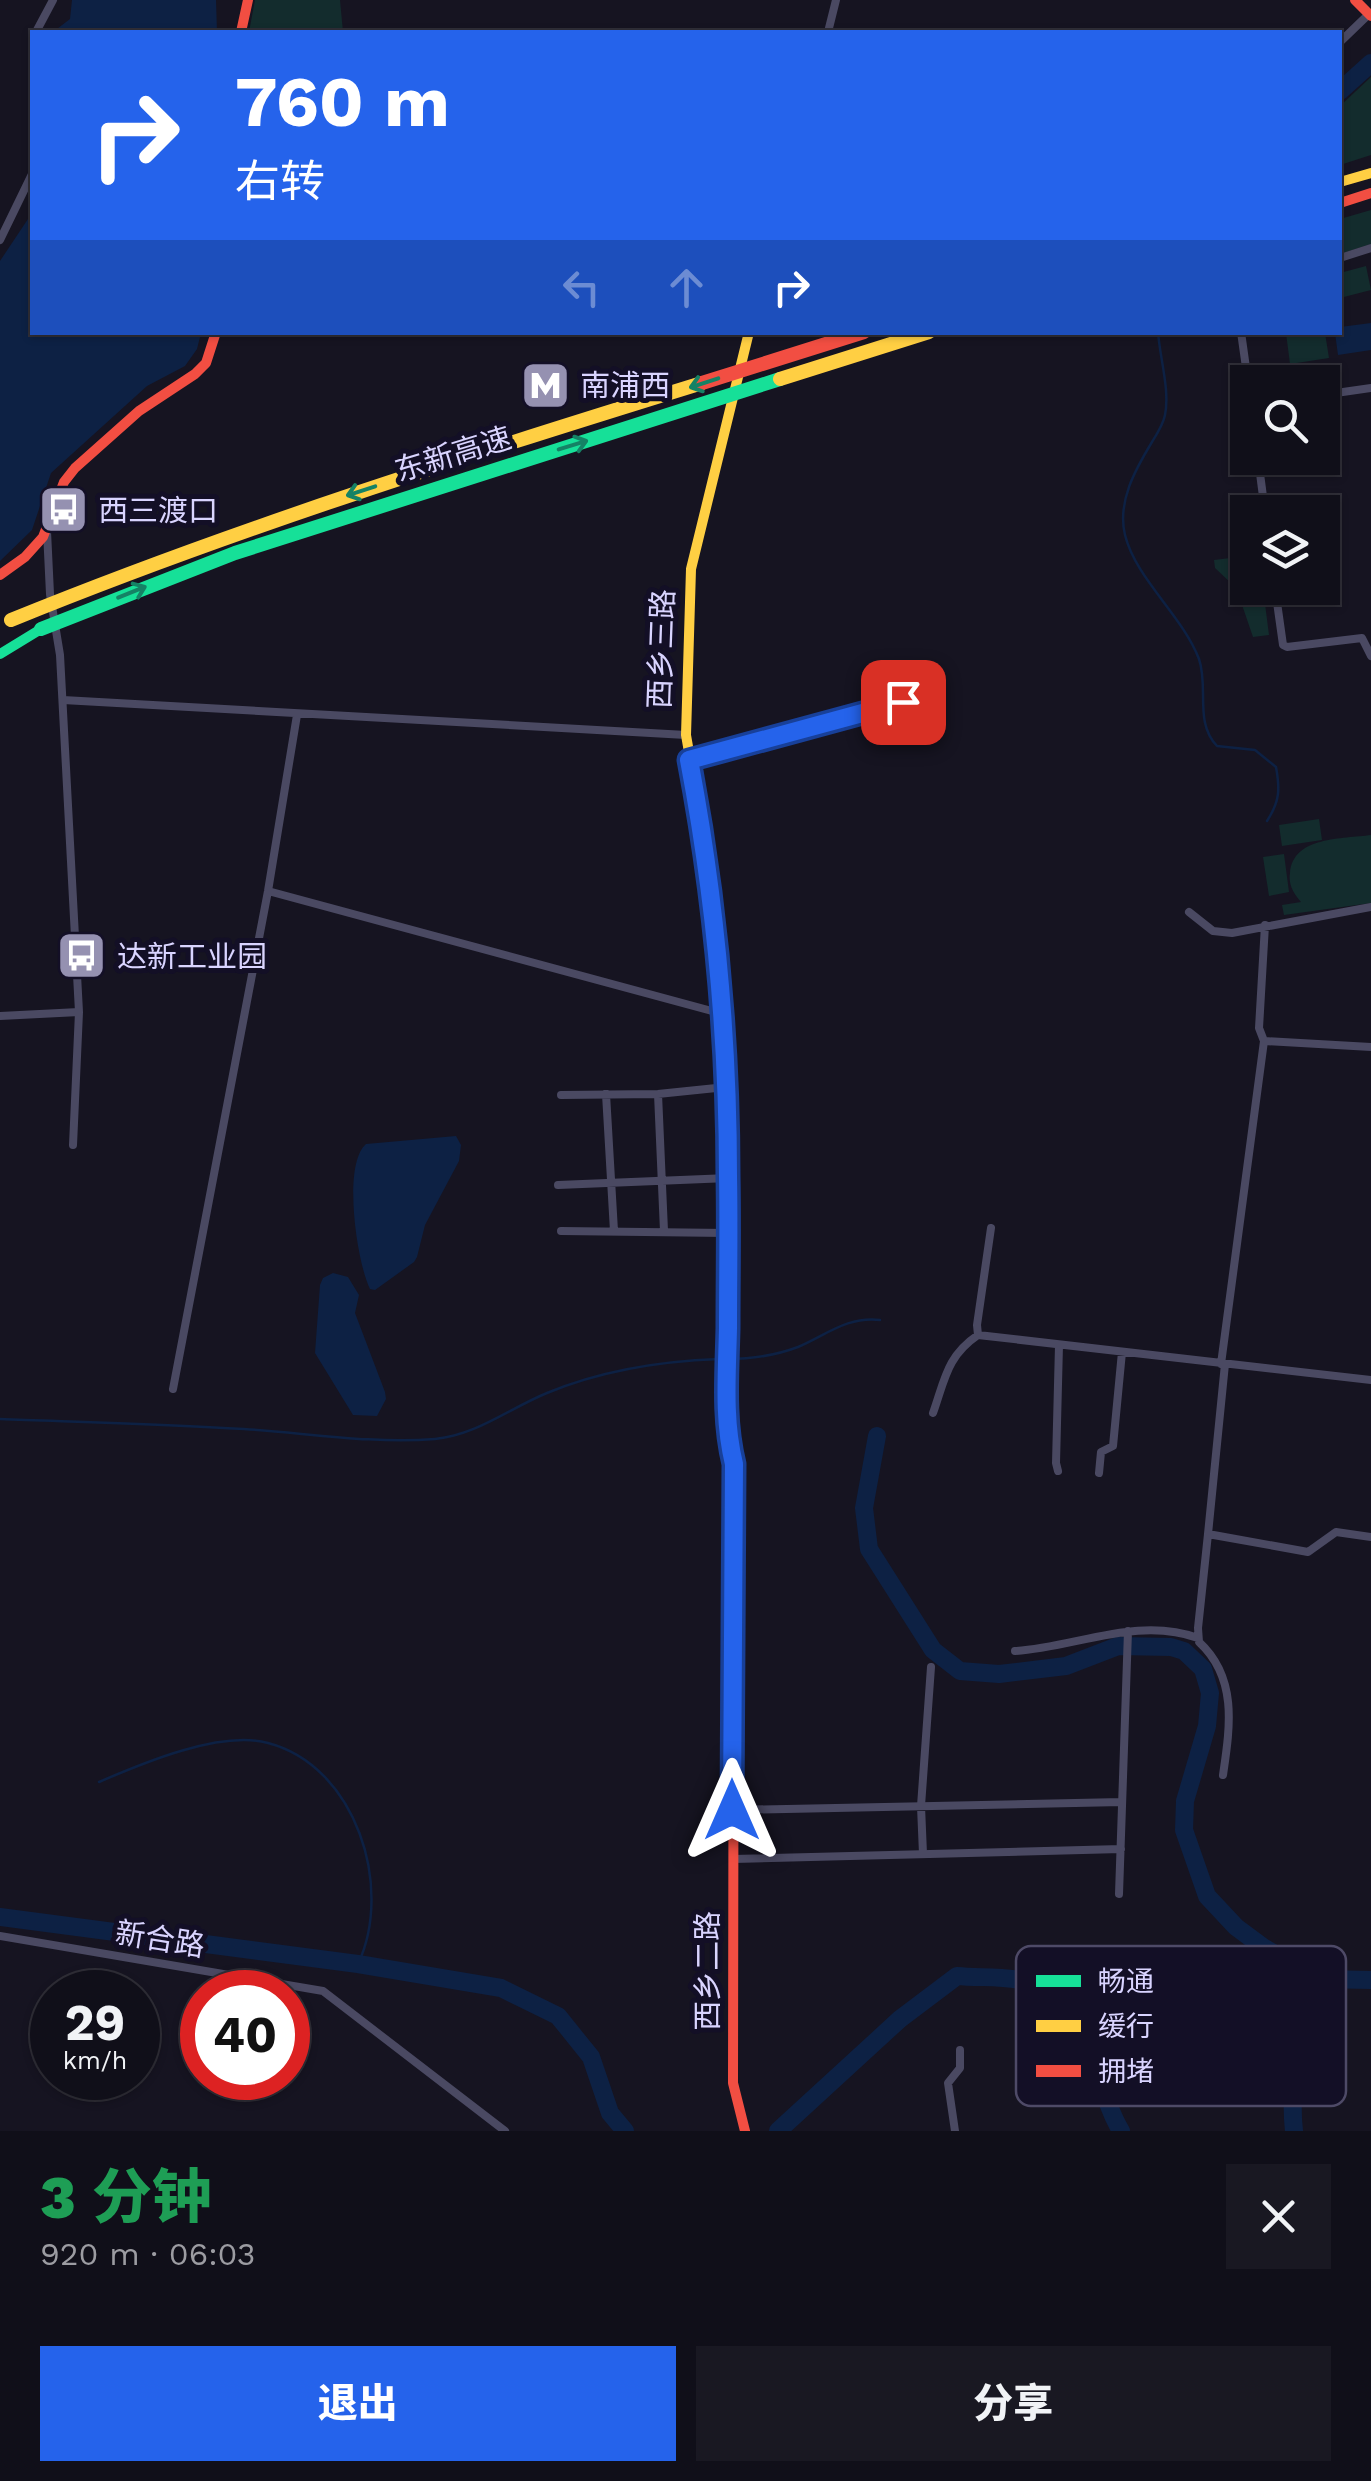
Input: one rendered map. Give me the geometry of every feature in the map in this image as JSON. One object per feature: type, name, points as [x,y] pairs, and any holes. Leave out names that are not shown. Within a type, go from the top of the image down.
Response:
[{"type":"main road","points":[[239,30],[240,0]]},
{"type":"main road","points":[[240,30],[248,0]]},
{"type":"main road","points":[[1356,0],[1370,15]]},
{"type":"main road","points":[[1342,181],[1371,172]]},
{"type":"main road","points":[[1342,202],[1371,193]]},
{"type":"main road","points":[[0,575],[24,557],[47,531],[64,482],[75,468],[139,411],[195,374],[206,363],[215,335]]},
{"type":"main road","name":"西乡三路","points":[[732,1810],[734,1464],[727,1434],[725,1372],[727,1086],[723,1014],[701,823],[686,736],[691,569],[748,335]]},
{"type":"main road","name":"东新高速","points":[[4,623],[130,571],[300,511],[855,335]]},
{"type":"main road","name":"东新高速","points":[[0,651],[41,629],[145,586],[284,537],[920,335]]},
{"type":"main road","name":"西乡二路","points":[[732,1810],[733,2083],[744,2130]]},
{"type":"street","points":[[37,30],[53,0]]},
{"type":"street","points":[[828,30],[836,0]]},
{"type":"street","points":[[1342,40],[1370,15]]},
{"type":"street","points":[[0,240],[30,178]]},
{"type":"street","points":[[1342,257],[1371,248]]},
{"type":"street","points":[[1241,335],[1246,365]]},
{"type":"street","points":[[1340,392],[1371,388]]},
{"type":"street","points":[[47,531],[50,594],[64,700],[79,1012],[73,1145]]},
{"type":"street","points":[[1277,605],[1283,645],[1362,638],[1371,656]]},
{"type":"street","points":[[64,700],[686,736]]},
{"type":"street","points":[[689,760],[903,702]]},
{"type":"street","points":[[173,1389],[268,891],[297,715]]},
{"type":"street","points":[[268,891],[723,1014]]},
{"type":"street","points":[[1189,912],[1214,931],[1232,933],[1371,907]]},
{"type":"street","points":[[1198,1638],[1223,1364],[1264,1042],[1260,1028],[1265,925]]},
{"type":"street","points":[[0,1016],[79,1012]]},
{"type":"street","points":[[1264,1042],[1371,1046]]},
{"type":"street","points":[[561,1095],[658,1094],[727,1086]]},
{"type":"street","points":[[606,1094],[614,1231]]},
{"type":"street","points":[[658,1094],[664,1231]]},
{"type":"street","points":[[558,1186],[728,1178]]},
{"type":"street","points":[[978,1336],[991,1228]]},
{"type":"street","points":[[561,1231],[727,1233]]},
{"type":"street","points":[[934,1413],[959,1348],[978,1336],[1371,1380]]},
{"type":"street","points":[[1058,1471],[1059,1345]]},
{"type":"street","points":[[1099,1473],[1101,1452],[1113,1446],[1122,1352]]},
{"type":"street","points":[[1208,1534],[1308,1552],[1336,1532],[1371,1537]]},
{"type":"street","points":[[1015,1651],[1051,1648],[1142,1628],[1198,1638],[1223,1674],[1230,1710],[1223,1775]]},
{"type":"street","points":[[1119,1894],[1128,1631]]},
{"type":"street","points":[[923,1854],[922,1806],[931,1667]]},
{"type":"street","points":[[732,1810],[1122,1802]]},
{"type":"street","points":[[733,1859],[1120,1849]]},
{"type":"street","name":"新合路","points":[[0,1936],[323,1991],[505,2131]]},
{"type":"street","points":[[955,2131],[948,2083],[960,2068],[960,2050]]},
{"type":"green space","points":[[255,0],[340,0],[343,30],[249,30]]},
{"type":"green space","points":[[1371,77],[1371,155],[1342,164],[1342,104]]},
{"type":"green space","points":[[1371,210],[1371,244],[1342,253],[1342,218]]},
{"type":"green space","points":[[1366,266],[1371,290],[1342,297],[1342,272]]},
{"type":"green space","points":[[1286,335],[1325,335],[1329,358],[1290,364]]},
{"type":"green space","points":[[1230,558],[1230,582],[1215,568],[1214,560]]},
{"type":"green space","points":[[1242,605],[1265,605],[1269,635],[1253,637]]},
{"type":"green space","points":[[1319,819],[1322,840],[1282,846],[1279,825]]},
{"type":"green space","points":[[1371,835],[1371,903],[1284,915],[1282,905],[1301,902],[1292,889],[1290,877],[1293,861],[1300,852],[1321,842]]},
{"type":"green space","points":[[1284,854],[1289,892],[1269,896],[1263,857]]},
{"type":"water","points":[[72,0],[216,0],[217,30],[56,30],[70,19]]},
{"type":"water","points":[[30,216],[30,335],[200,335],[197,349],[185,366],[147,386],[51,473],[32,530],[0,561],[0,261]]},
{"type":"water","points":[[1371,323],[1371,350],[1338,355],[1335,335],[1342,335],[1342,327]]},
{"type":"water","points":[[456,1136],[461,1145],[459,1161],[425,1225],[417,1257],[375,1290],[370,1289],[354,1215],[359,1155],[366,1144]]},
{"type":"water","points":[[333,1273],[348,1277],[359,1295],[355,1313],[385,1392],[386,1399],[377,1416],[353,1415],[315,1353],[320,1285],[323,1278]]},
{"type":"waterway","points":[[1342,89],[1371,63]]},
{"type":"waterway","points":[[1158,335],[1166,385],[1165,415],[1129,487],[1123,510],[1125,535],[1139,567],[1182,627],[1199,659],[1204,716],[1210,737],[1217,746],[1255,750],[1276,767],[1278,795],[1267,821]]},
{"type":"waterway","points":[[727,1359],[780,1353],[847,1324],[880,1320]]},
{"type":"waterway","points":[[0,1419],[214,1427],[363,1439],[435,1439],[465,1432],[547,1393],[588,1379],[654,1365],[719,1359]]},
{"type":"waterway","points":[[877,1436],[864,1508],[869,1549],[933,1650],[960,1671],[999,1674],[1066,1666],[1118,1646],[1171,1647],[1184,1651],[1203,1669],[1210,1693],[1207,1726],[1185,1801],[1184,1830],[1207,1896],[1236,1927],[1262,1946]]},
{"type":"waterway","points":[[99,1782],[182,1750],[228,1741],[268,1743],[299,1756],[324,1776],[345,1803],[360,1833],[369,1866],[372,1900],[368,1933],[358,1964]]},
{"type":"waterway","points":[[0,1917],[358,1964],[501,1988],[558,2016],[591,2057],[610,2113],[625,2131]]},
{"type":"waterway","points":[[778,2131],[900,2019],[957,1976],[1016,1980]]},
{"type":"waterway","points":[[1346,1980],[1371,1980]]},
{"type":"waterway","points":[[1109,2106],[1121,2131]]},
{"type":"waterway","points":[[1293,2106],[1294,2131]]},
{"type":"traffic: fast","points":[[41,629],[235,553],[780,379]]},
{"type":"traffic: fast","points":[[0,654],[41,629]]},
{"type":"traffic: fast","points":[[694,781],[719,988],[727,1197],[726,1336]]},
{"type":"traffic: slow","points":[[1342,181],[1371,173]]},
{"type":"traffic: slow","points":[[694,781],[686,735],[691,569],[748,335]]},
{"type":"traffic: slow","points":[[780,379],[919,335]]},
{"type":"traffic: slow","points":[[11,620],[268,524],[702,383]]},
{"type":"traffic: jam","points":[[241,30],[248,0]]},
{"type":"traffic: jam","points":[[1355,0],[1371,16]]},
{"type":"traffic: jam","points":[[1342,202],[1371,193]]},
{"type":"traffic: jam","points":[[0,575],[25,557],[43,537],[64,482],[75,468],[139,411],[195,374],[206,363],[215,335]]},
{"type":"traffic: jam","points":[[702,383],[854,335]]},
{"type":"traffic: jam","points":[[726,1336],[727,1434],[734,1465],[733,2083],[745,2131]]},
{"type":"place","name":"南浦西","points":[[545,385]]},
{"type":"place","name":"西三渡口","points":[[63,510]]},
{"type":"place","name":"达新工业园","points":[[82,956]]},
{"type":"route","points":[[732,1810],[734,1464],[727,1434],[725,1372],[727,1086],[706,861],[689,760],[903,702]]}]
